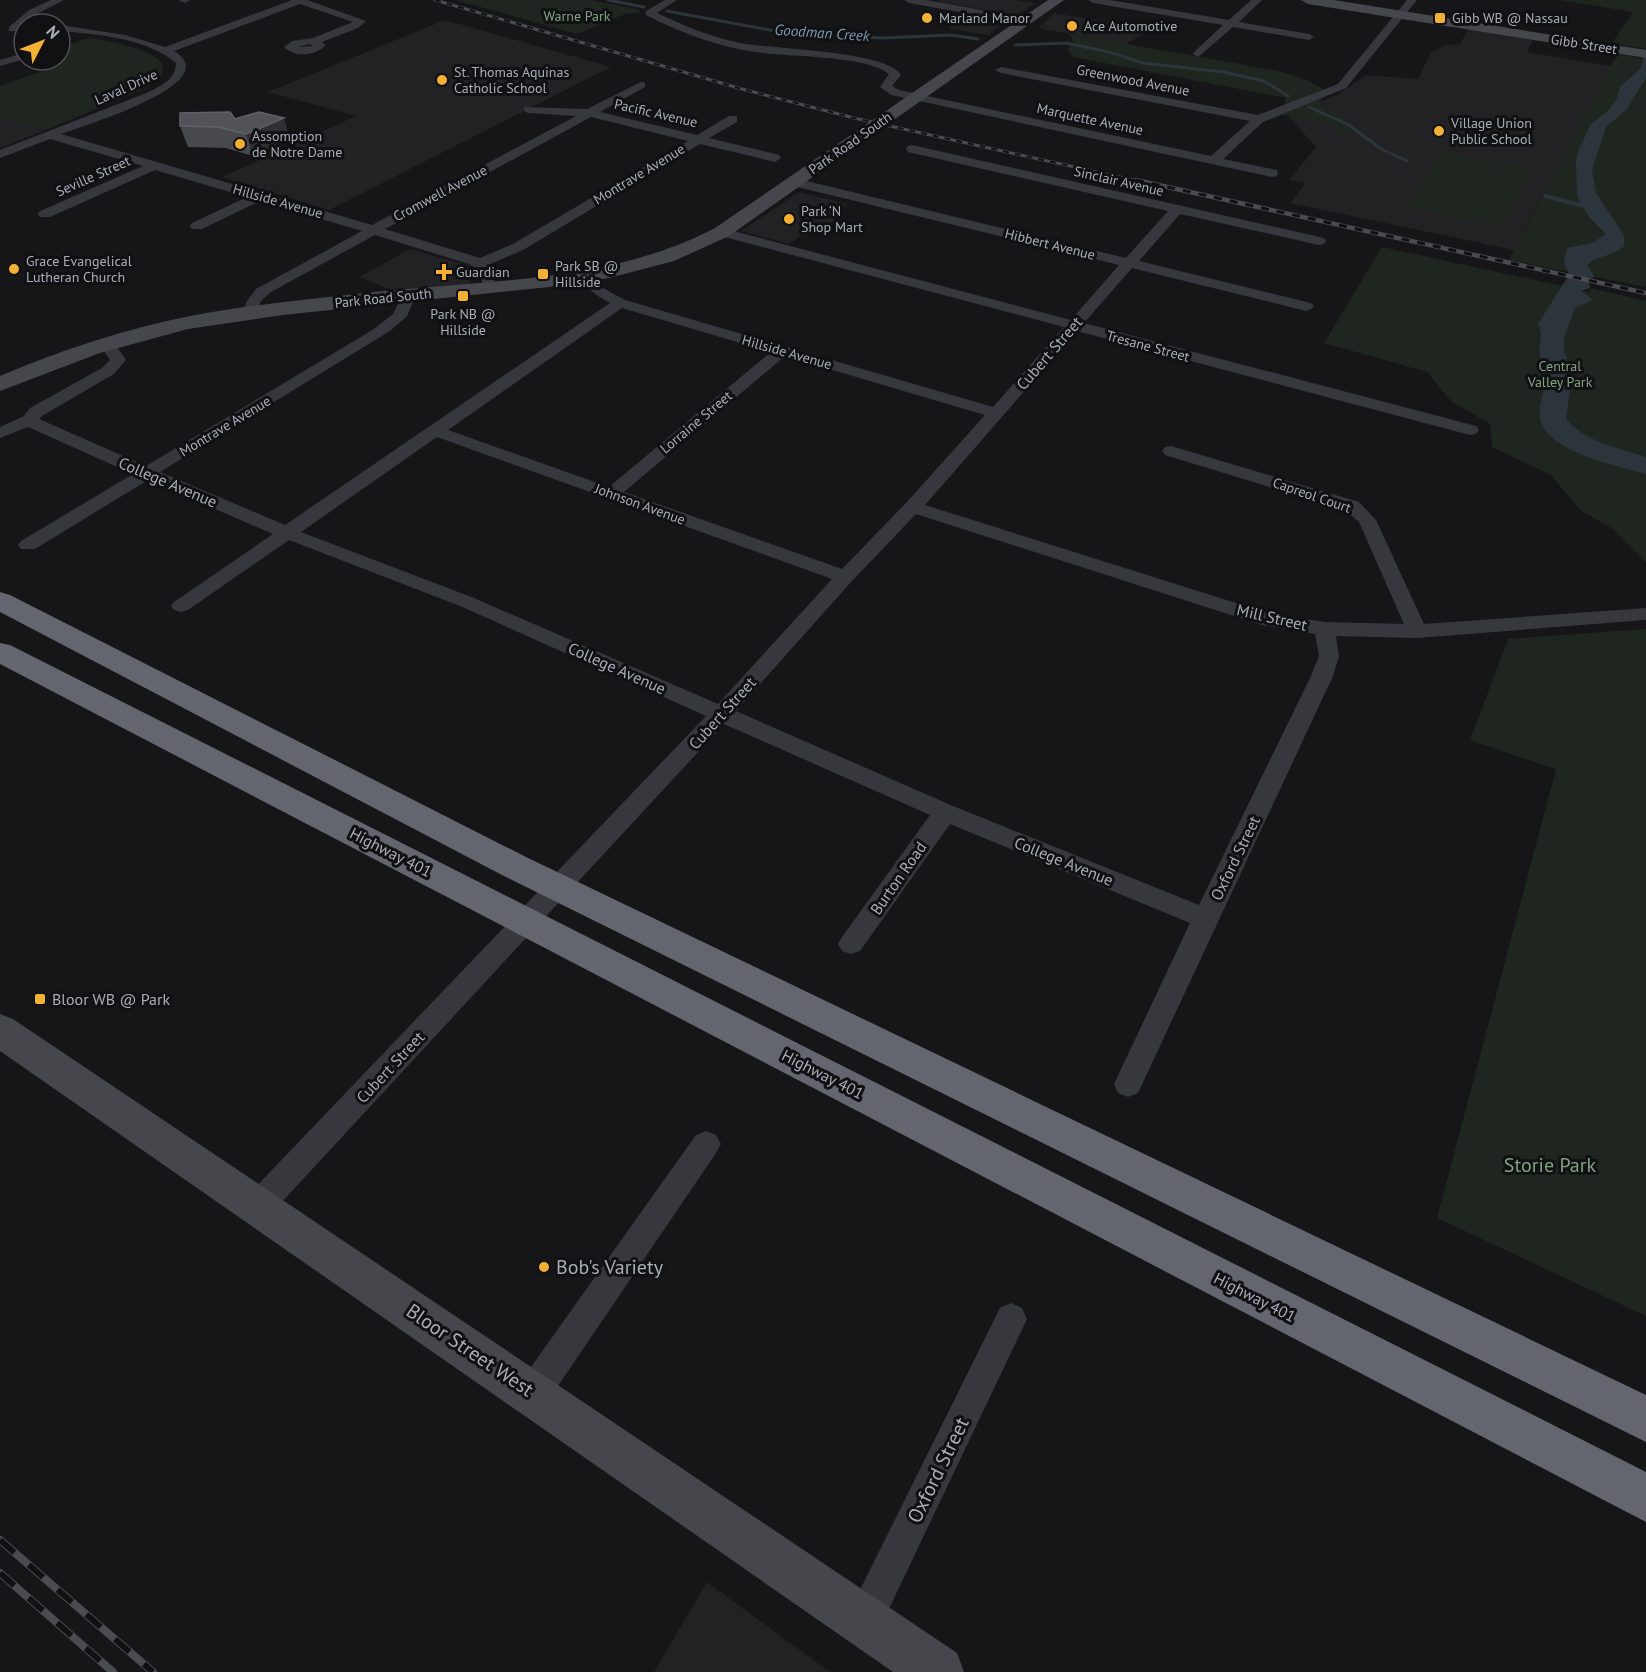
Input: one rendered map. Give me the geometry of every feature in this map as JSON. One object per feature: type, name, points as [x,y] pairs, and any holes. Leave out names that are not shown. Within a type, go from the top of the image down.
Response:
[{"type":"highway","points":[[0,601],[514,866],[1646,1419]]},
{"type":"highway","name":"Highway 401","points":[[0,652],[1646,1498]]},
{"type":"main road","name":"Park Road South","points":[[0,384],[107,344],[173,327],[250,312],[586,276],[625,269],[667,257],[722,232],[1057,0]]},
{"type":"main road","name":"Gibb Street","points":[[1308,0],[1646,54]]},
{"type":"main road","name":"Bloor Street West","points":[[0,1030],[938,1672]]},
{"type":"street","points":[[33,12],[59,0]]},
{"type":"street","name":"Marquette Avenue","points":[[672,0],[650,13],[680,28],[720,42],[770,51],[834,56],[886,67],[895,75],[888,81],[886,87],[902,95],[1272,173]]},
{"type":"street","points":[[909,0],[1026,21]]},
{"type":"street","points":[[1093,0],[1309,37]]},
{"type":"street","points":[[1198,54],[1257,0]]},
{"type":"street","points":[[1213,161],[1259,118],[1341,86],[1412,0]]},
{"type":"street","points":[[167,50],[298,1],[361,22],[315,41]]},
{"type":"street","name":"Laval Drive","points":[[51,135],[153,94],[174,81],[181,72],[181,62],[167,50],[99,33],[72,30]]},
{"type":"street","points":[[76,40],[99,33]]},
{"type":"street","name":"Greenwood Avenue","points":[[1001,70],[1259,118]]},
{"type":"street","name":"Cromwell Avenue","points":[[250,312],[252,303],[259,293],[641,85]]},
{"type":"street","name":"Pacific Avenue","points":[[528,109],[590,113],[776,158]]},
{"type":"street","name":"Montrave Avenue","points":[[480,262],[518,247],[733,119]]},
{"type":"street","points":[[0,154],[51,135]]},
{"type":"street","name":"Hillside Avenue","points":[[51,135],[480,262]]},
{"type":"street","name":"Sinclair Avenue","points":[[912,149],[1319,241]]},
{"type":"street","name":"Seville Street","points":[[45,214],[153,166]]},
{"type":"street","name":"Hibbert Avenue","points":[[794,182],[1306,306]]},
{"type":"street","points":[[196,226],[259,196]]},
{"type":"street","name":"Cubert Street","points":[[257,1208],[722,714],[844,576],[913,507],[1177,209]]},
{"type":"street","name":"Tresane Street","points":[[722,232],[1470,430]]},
{"type":"street","points":[[480,262],[490,287]]},
{"type":"street","name":"Hillside Avenue","points":[[586,276],[598,291],[620,303],[997,413]]},
{"type":"street","name":"Montrave Avenue","points":[[28,545],[379,332],[405,310],[409,295]]},
{"type":"street","points":[[181,606],[620,303]]},
{"type":"street","points":[[0,433],[30,420],[36,412],[108,371],[118,360],[107,344]]},
{"type":"street","name":"Lorraine Street","points":[[611,494],[782,351]]},
{"type":"street","name":"College Avenue","points":[[30,420],[36,426],[288,533],[467,602],[945,812],[1205,918]]},
{"type":"street","name":"Johnson Avenue","points":[[436,430],[844,576]]},
{"type":"street","name":"Capreol Court","points":[[1172,452],[1352,506],[1367,520],[1417,631]]},
{"type":"street","name":"Mill Street","points":[[913,507],[1269,620],[1325,629],[1417,631],[1646,614]]},
{"type":"street","name":"Oxford Street","points":[[1128,1084],[1322,676],[1329,656],[1325,629]]},
{"type":"street","name":"Burton Road","points":[[851,944],[945,812]]},
{"type":"street","points":[[533,1393],[706,1144]]},
{"type":"street","name":"Oxford Street","points":[[864,1621],[1011,1318]]},
{"type":"shaded area","points":[[941,0],[1017,0],[1035,3],[1018,15],[938,2]]},
{"type":"shaded area","points":[[972,13],[1004,19],[1007,22],[987,35],[948,28]]},
{"type":"shaded area","points":[[1054,13],[1149,30],[1126,44],[1038,28]]},
{"type":"shaded area","name":"St. Thomas Aquinas Catholic School","points":[[445,20],[611,67],[329,210],[222,177],[356,116],[268,92]]},
{"type":"shaded area","name":"Village Union Public School","points":[[1469,28],[1534,38],[1527,52],[1611,66],[1514,250],[1290,203],[1306,183],[1289,180],[1316,147],[1287,115],[1339,94],[1366,75],[1418,79],[1431,52],[1445,45],[1460,44]]},
{"type":"shaded area","points":[[1646,49],[1646,78],[1627,109],[1606,127],[1592,170],[1596,193],[1624,235],[1624,246],[1587,265],[1594,276],[1589,283],[1590,288],[1581,291],[1593,300],[1575,308],[1564,338],[1564,350],[1572,376],[1566,419],[1593,439],[1646,457],[1646,474],[1587,457],[1571,450],[1547,433],[1540,417],[1545,378],[1539,351],[1541,333],[1538,324],[1569,275],[1564,262],[1567,248],[1592,243],[1606,234],[1589,217],[1577,196],[1576,161],[1591,124],[1607,112],[1616,101],[1620,87],[1641,68]]},
{"type":"shaded area","points":[[0,117],[46,130],[0,148]]},
{"type":"shaded area","points":[[799,192],[848,204],[829,216],[836,219],[827,226],[817,224],[789,244],[741,231]]},
{"type":"shaded area","points":[[410,249],[469,266],[469,285],[392,290],[359,277]]},
{"type":"shaded area","points":[[707,1582],[830,1672],[654,1672]]},
{"type":"green space","name":"Warne Park","points":[[455,0],[591,0],[640,10],[639,13],[625,14],[577,34]]},
{"type":"green space","points":[[1560,0],[1646,0],[1646,49],[1612,43],[1633,12]]},
{"type":"green space","points":[[1070,34],[1279,71],[1309,81],[1323,89],[1320,104],[1341,116],[1355,129],[1348,134],[1340,135],[1326,122],[1272,113],[1283,110],[1286,98],[1073,57],[1067,49],[1074,44]]},
{"type":"green space","points":[[90,38],[141,50],[158,59],[163,65],[161,75],[146,88],[46,130],[0,117],[0,86],[40,72],[72,72],[72,43]]},
{"type":"green space","points":[[1617,54],[1646,59],[1646,287],[1509,260]]},
{"type":"green space","points":[[1441,151],[1531,168],[1504,227],[1407,208]]},
{"type":"green space","name":"Central Valley Park","points":[[1382,247],[1590,292],[1590,288],[1646,301],[1646,562],[1613,529],[1580,510],[1551,475],[1492,447],[1490,424],[1452,402],[1427,372],[1324,343]]},
{"type":"green space","name":"Storie Park","points":[[1646,629],[1646,1316],[1437,1218],[1556,769],[1470,740],[1508,639]]},
{"type":"building","points":[[230,112],[235,119],[259,112],[284,118],[246,134],[218,127],[180,126],[180,113]]},
{"type":"waterway","name":"Goodman Creek","points":[[608,0],[644,7]]},
{"type":"waterway","name":"Goodman Creek","points":[[667,11],[786,33],[882,38],[951,35],[978,39]]},
{"type":"waterway","name":"Goodman Creek","points":[[1015,45],[1066,43],[1109,52],[1143,63],[1223,72],[1264,81],[1288,96]]},
{"type":"waterway","name":"Goodman Creek","points":[[1309,107],[1349,125],[1381,149],[1407,161]]},
{"type":"waterway","name":"Goodman Creek","points":[[1545,196],[1588,207]]},
{"type":"railway","points":[[435,0],[742,89],[854,118],[1142,182]]},
{"type":"railway","points":[[1136,180],[1646,293]]},
{"type":"railway","points":[[0,1540],[153,1672]]},
{"type":"railway","points":[[0,1573],[113,1672]]},
{"type":"place","name":"Marland Manor","points":[[927,18]]},
{"type":"place","name":"Gibb WB @ Nassau","points":[[1440,18]]},
{"type":"place","name":"Ace Automotive","points":[[1072,26]]},
{"type":"place","name":"St. Thomas Aquinas Catholic School","points":[[442,80]]},
{"type":"place","name":"Village Union Public School","points":[[1439,131]]},
{"type":"place","name":"Assomption de Notre Dame","points":[[240,144]]},
{"type":"place","name":"Park ‘N Shop Mart","points":[[789,219]]},
{"type":"place","name":"Grace Evangelical Lutheran Church","points":[[14,269]]},
{"type":"place","name":"Guardian","points":[[444,272]]},
{"type":"place","name":"Park SB @ Hillside","points":[[543,274]]},
{"type":"place","name":"Park NB @ Hillside","points":[[463,296]]},
{"type":"place","name":"Bloor WB @ Park","points":[[40,999]]},
{"type":"place","name":"Bob's Variety","points":[[544,1267]]}]
